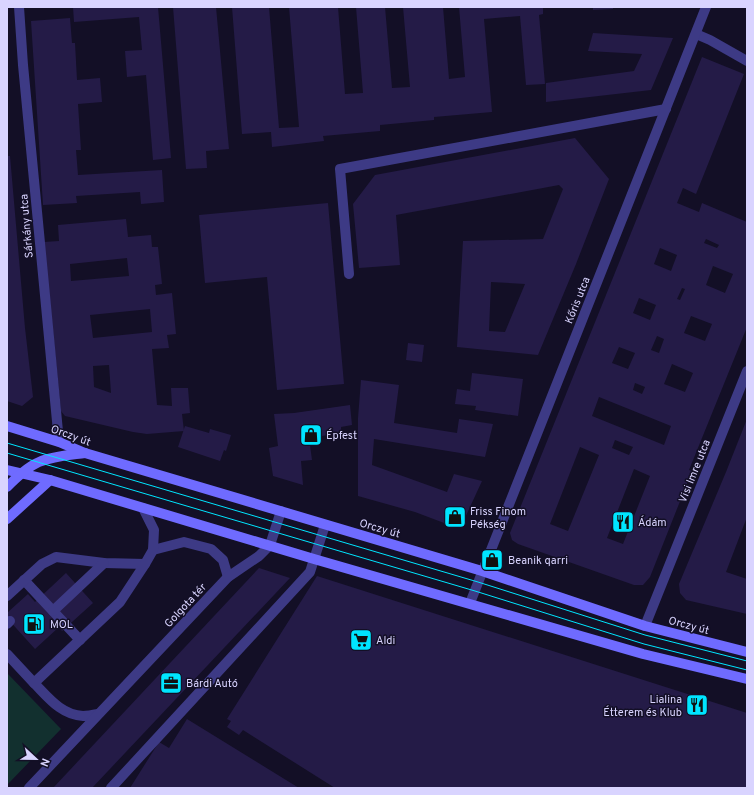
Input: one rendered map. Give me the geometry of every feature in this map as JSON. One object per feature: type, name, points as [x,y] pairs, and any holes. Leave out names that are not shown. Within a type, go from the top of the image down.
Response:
[{"type":"street","name":"Sárkány utca","points":[[19,7],[59,442]]},
{"type":"street","name":"Kőris utca","points":[[470,603],[706,7]]},
{"type":"street","points":[[696,34],[710,40],[747,61]]},
{"type":"street","points":[[349,274],[340,169],[666,109]]},
{"type":"street","name":"Visi Imre utca","points":[[645,626],[747,371]]},
{"type":"street","name":"Orczy út","points":[[7,426],[59,442],[85,453],[482,571],[645,626],[747,652]]},
{"type":"street","points":[[7,487],[21,474],[38,462],[85,453]]},
{"type":"street","points":[[7,470],[50,480],[314,559],[643,654],[747,679]]},
{"type":"street","points":[[7,519],[50,480]]},
{"type":"street","points":[[34,683],[120,602],[145,564],[153,550],[154,530],[143,508]]},
{"type":"street","points":[[270,546],[281,511]]},
{"type":"street","points":[[111,788],[310,572],[325,525]]},
{"type":"street","points":[[153,550],[184,542],[211,549],[223,560],[228,578]]},
{"type":"street","name":"Golgota tér","points":[[29,788],[228,578],[259,556],[270,546]]},
{"type":"street","points":[[7,596],[42,564],[56,557],[104,563],[145,564]]},
{"type":"street","points":[[53,611],[104,563]]},
{"type":"street","points":[[24,580],[36,597],[53,611],[80,640]]},
{"type":"street","points":[[7,654],[57,707],[72,715],[83,716],[98,714]]},
{"type":"green space","points":[[7,673],[61,729],[7,785]]},
{"type":"building","points":[[73,7],[158,7],[171,158],[153,160],[146,75],[127,77],[125,51],[142,50],[139,17],[74,22]]},
{"type":"building","points":[[173,7],[216,7],[229,149],[206,151],[207,168],[186,169]]},
{"type":"building","points":[[232,7],[269,7],[279,128],[299,127],[289,7],[338,7],[345,94],[363,93],[356,7],[385,7],[392,88],[410,87],[403,7],[443,7],[449,79],[465,77],[459,7],[543,7],[543,14],[539,15],[545,84],[526,85],[520,16],[484,19],[492,112],[434,117],[434,120],[380,125],[380,131],[323,136],[324,141],[272,147],[271,132],[242,134]]},
{"type":"building","points":[[593,7],[613,7],[613,9],[593,10]]},
{"type":"building","points":[[70,18],[72,43],[75,43],[77,80],[100,78],[102,102],[78,104],[81,150],[76,150],[78,175],[162,170],[164,202],[141,204],[140,192],[76,196],[77,203],[43,205],[31,21]]},
{"type":"building","points":[[593,33],[673,38],[651,90],[546,102],[546,83],[634,71],[642,54],[588,51]]},
{"type":"building","points":[[702,57],[744,74],[696,194],[683,188],[677,203],[699,212],[702,203],[747,222],[747,327],[689,470],[692,471],[650,577],[643,585],[634,585],[518,544],[512,540],[510,533]],"holes":[[[706,239],[719,245],[717,248],[704,243]],[[660,248],[677,255],[671,271],[654,264]],[[713,266],[733,274],[725,293],[706,285]],[[682,288],[685,289],[680,300],[677,299]],[[639,298],[656,305],[650,320],[633,313]],[[691,316],[712,324],[705,341],[684,333]],[[657,336],[664,339],[659,353],[651,350]],[[619,347],[635,353],[628,369],[612,363]],[[672,364],[693,373],[685,392],[664,384]],[[635,383],[645,387],[642,394],[633,390]],[[599,397],[671,426],[664,445],[592,416]],[[615,440],[633,447],[629,455],[612,448]],[[580,447],[599,455],[568,531],[550,524]],[[634,469],[650,476],[623,544],[607,538]]]},
{"type":"building","points":[[575,138],[609,179],[538,355],[457,347],[463,241],[543,239],[563,189],[559,185],[396,215],[400,265],[359,268],[353,204],[375,175]],"holes":[[[491,282],[525,284],[505,332],[489,331]]]},
{"type":"building","points":[[7,156],[10,156],[25,328],[33,397],[22,406],[7,401]]},
{"type":"building","points":[[328,203],[344,384],[277,390],[267,277],[205,283],[199,215]]},
{"type":"building","points":[[126,219],[128,237],[151,235],[152,247],[158,247],[162,284],[155,285],[156,295],[172,293],[176,334],[167,335],[169,348],[152,349],[157,405],[172,406],[171,388],[188,388],[190,413],[182,414],[184,431],[147,434],[133,432],[65,416],[61,411],[44,242],[59,241],[58,225]],"holes":[[[127,258],[129,276],[71,281],[70,264]],[[150,309],[152,332],[93,338],[90,315]],[[109,365],[111,393],[94,387],[93,366]]]},
{"type":"building","points":[[408,343],[424,345],[422,362],[406,360]]},
{"type":"building","points":[[472,373],[523,379],[518,416],[475,410],[476,406],[455,404],[457,389],[470,391]]},
{"type":"building","points":[[361,380],[399,385],[394,423],[457,433],[459,419],[493,424],[485,457],[374,439],[372,465],[447,492],[454,474],[482,481],[464,520],[452,526],[415,512],[358,496],[358,418]]},
{"type":"building","points":[[350,405],[352,425],[341,427],[341,433],[309,438],[312,460],[301,461],[303,485],[273,476],[269,448],[278,446],[274,414],[294,413]]},
{"type":"building","points":[[747,419],[747,517],[726,572],[747,579],[747,614],[686,600],[680,593],[679,584]]},
{"type":"building","points":[[185,426],[209,433],[210,429],[231,435],[226,451],[224,450],[220,461],[178,447]]},
{"type":"building","name":"Bárdi Autó","points":[[259,568],[290,578],[92,788],[53,788]]},
{"type":"building","points":[[66,573],[93,603],[62,631],[59,627],[35,649],[7,618],[7,613],[28,594],[35,602]]},
{"type":"building","points":[[317,576],[747,713],[747,788],[335,788],[243,730],[239,735],[227,727],[231,721],[227,719]]},
{"type":"building","points":[[187,719],[299,788],[130,788],[159,742],[169,748]]},
{"type":"tram line","points":[[7,443],[478,582],[645,635],[747,661]]},
{"type":"tram line","points":[[7,453],[475,591],[644,644],[747,670]]},
{"type":"place","name":"Épfest","points":[[311,435]]},
{"type":"place","name":"Friss Finom Pékség","points":[[455,517]]},
{"type":"place","name":"Ádám","points":[[623,522]]},
{"type":"place","name":"Beanik qarri","points":[[492,560]]},
{"type":"place","name":"MOL","points":[[34,624]]},
{"type":"place","name":"Aldi","points":[[361,640]]},
{"type":"place","name":"Bárdi Autó","points":[[171,683]]},
{"type":"place","name":"Lialina Étterem és Klub","points":[[697,705]]}]
